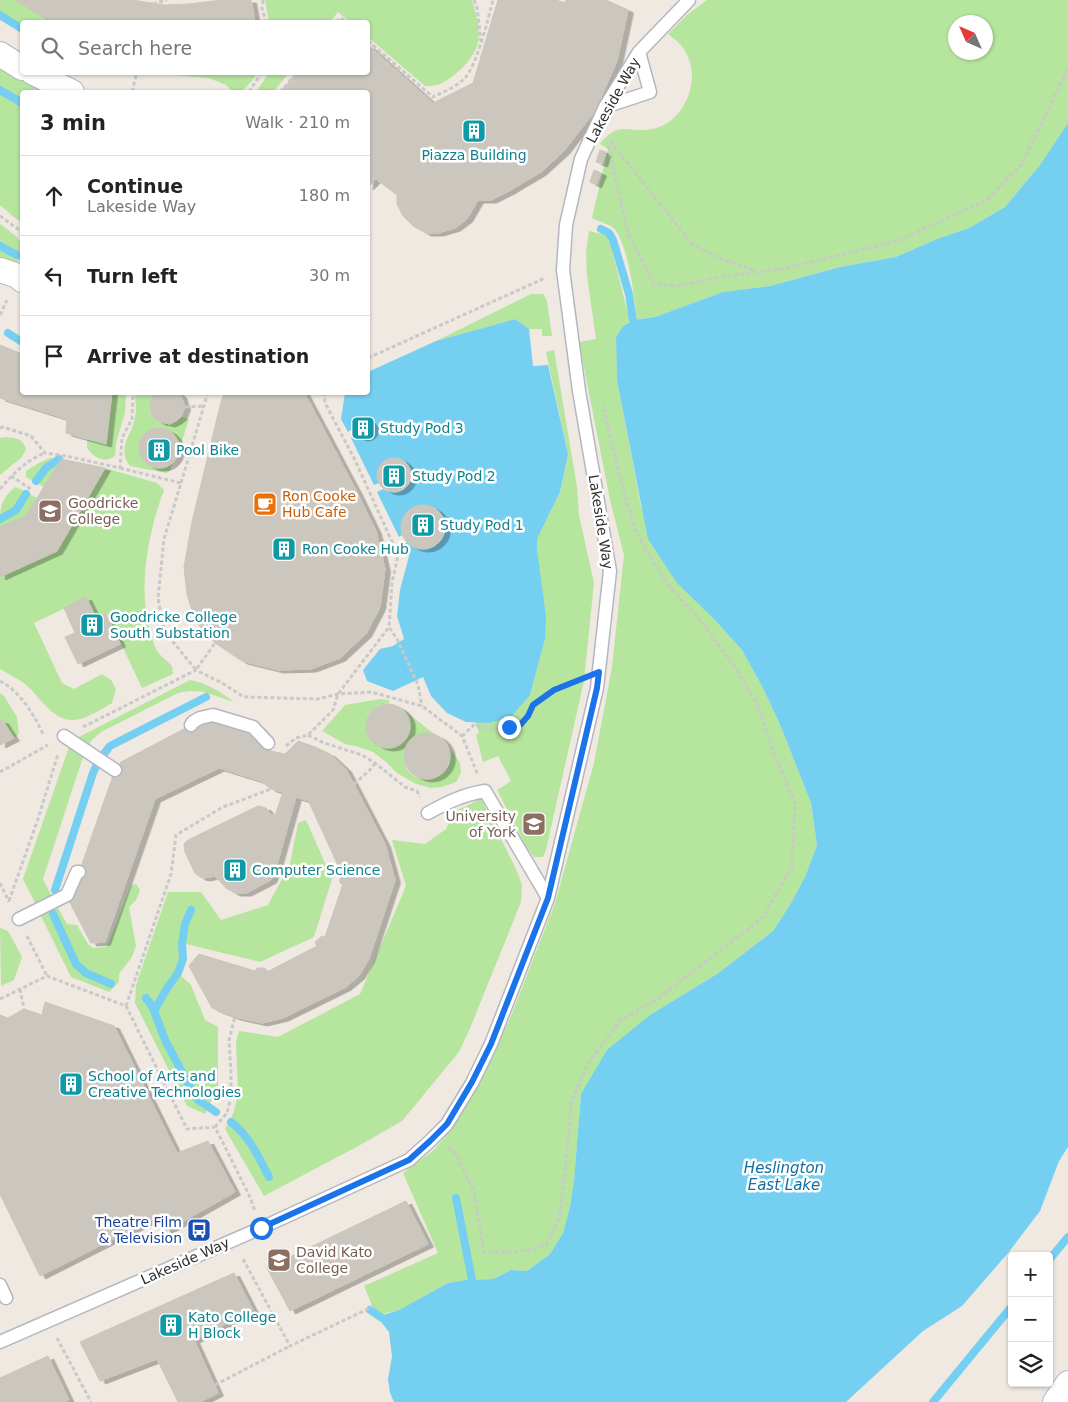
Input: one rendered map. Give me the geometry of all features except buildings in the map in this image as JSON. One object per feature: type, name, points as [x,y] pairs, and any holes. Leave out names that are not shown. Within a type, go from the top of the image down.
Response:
[{"type":"street","points":[[0,54],[20,67]]},
{"type":"street","points":[[38,75],[68,90]]},
{"type":"street","points":[[0,270],[20,278]]},
{"type":"street","points":[[1055,1402],[1068,1383]]},
{"type":"lane","name":"Lakeside Way","points":[[0,1342],[261,1228],[409,1160],[447,1124],[472,1082],[487,1051],[548,898],[597,688],[599,672],[610,571],[579,391],[564,270],[566,225],[581,159],[605,107],[639,52],[690,0]]},
{"type":"lane","points":[[605,107],[650,92],[639,52]]},
{"type":"lane","points":[[191,725],[200,718],[213,715],[253,727],[268,743]]},
{"type":"lane","points":[[64,736],[114,770]]},
{"type":"lane","points":[[428,814],[444,804],[468,794],[486,791],[548,898]]},
{"type":"lane","points":[[19,919],[66,895],[77,872],[79,872]]},
{"type":"lane","points":[[0,1285],[6,1298]]},
{"type":"path","points":[[153,4],[167,0]]},
{"type":"path","points":[[263,0],[262,8],[265,20]]},
{"type":"path","points":[[474,0],[478,7],[481,42]]},
{"type":"path","points":[[370,43],[434,97],[463,81],[471,71],[493,0]]},
{"type":"path","points":[[759,272],[719,258],[692,244],[607,138],[629,236],[654,284],[679,286],[714,278],[781,270],[898,241],[987,200],[1022,165],[1068,69]]},
{"type":"path","points":[[132,90],[135,75]]},
{"type":"path","points":[[250,90],[260,75]]},
{"type":"path","points":[[282,90],[295,75]]},
{"type":"path","points":[[0,216],[20,231]]},
{"type":"path","points":[[370,357],[564,270]]},
{"type":"path","points":[[120,468],[122,438],[132,419],[132,395]]},
{"type":"path","points":[[207,395],[164,539],[158,598],[164,631],[196,670],[215,643]]},
{"type":"path","points":[[288,746],[296,738],[308,735],[333,710],[338,694],[389,627],[392,583],[398,555],[355,460],[325,403],[324,395]]},
{"type":"path","points":[[430,1141],[456,1154],[474,1192],[484,1252],[497,1253],[536,1249],[546,1245],[559,1219],[566,1170],[572,1100],[589,1062],[619,1022],[660,997],[762,918],[792,867],[794,802],[773,751],[758,705],[736,669],[705,626],[664,580],[635,530],[618,470],[601,397]]},
{"type":"path","points":[[185,407],[204,406]]},
{"type":"path","points":[[0,428],[31,436],[45,453]]},
{"type":"path","points":[[179,451],[190,455]]},
{"type":"path","points":[[0,489],[11,476],[34,457],[45,453],[66,456],[181,483]]},
{"type":"path","points":[[11,476],[32,490]]},
{"type":"path","points":[[389,627],[397,638],[418,685],[422,706]]},
{"type":"path","points":[[462,736],[475,724],[496,729],[521,724],[528,716],[533,705],[554,690],[599,672]]},
{"type":"path","points":[[308,735],[375,763],[405,787],[417,791],[428,814]]},
{"type":"path","points":[[9,901],[38,819],[64,736]]},
{"type":"path","points":[[0,772],[49,744]]},
{"type":"path","points":[[354,784],[375,763]]},
{"type":"path","points":[[126,1006],[171,874],[176,835],[223,807],[272,789]]},
{"type":"path","points":[[0,999],[47,976],[126,1006],[187,1128],[215,1127],[227,1113],[231,1096],[229,1040],[234,1017]]},
{"type":"path","points":[[20,989],[24,1009]]},
{"type":"path","points":[[215,1127],[250,1197],[261,1228]]},
{"type":"path","points":[[243,1259],[290,1346]]},
{"type":"path","points":[[215,1385],[290,1346],[376,1305]]},
{"type":"path","points":[[57,1338],[91,1402]]},
{"type":"green space","points":[[0,0],[16,0],[51,20],[20,20],[20,31],[0,16]]},
{"type":"green space","points":[[265,0],[472,0],[479,35],[477,46],[471,58],[457,73],[440,84],[425,86],[370,39],[370,20],[348,20],[338,12],[332,20],[269,20]]},
{"type":"green space","points":[[707,0],[1068,0],[1068,123],[1040,165],[1005,207],[969,228],[937,239],[896,257],[840,267],[770,286],[723,292],[655,317],[637,319],[630,274],[621,239],[611,227],[592,218],[608,149],[600,144],[607,136],[617,130],[647,130],[660,127],[676,116],[686,102],[692,79],[688,57],[686,52],[668,34],[687,15]]},
{"type":"green space","points":[[0,62],[20,73],[20,75],[24,75],[51,90],[20,90],[20,221],[0,205]]},
{"type":"green space","points":[[175,75],[256,75],[243,90],[231,90],[226,85],[209,78]]},
{"type":"green space","points":[[268,75],[287,75],[275,90],[257,90]]},
{"type":"green space","points":[[0,224],[16,236],[20,242],[20,260],[12,266],[0,261]]},
{"type":"green space","points":[[589,231],[606,235],[610,243],[630,321],[623,326],[616,337],[617,381],[641,506],[713,618],[742,650],[763,688],[781,727],[811,803],[817,845],[805,877],[773,931],[717,974],[650,1015],[581,1094],[574,1182],[570,1207],[563,1233],[550,1254],[527,1271],[511,1270],[493,1279],[448,1283],[399,1310],[386,1313],[384,1316],[373,1308],[364,1286],[438,1253],[403,1173],[434,1150],[452,1128],[509,1021],[555,903],[594,763],[612,667],[624,555],[610,500],[579,342],[596,339],[587,276],[586,253]]},
{"type":"green space","points":[[531,294],[543,294],[547,301],[552,336],[542,336],[542,329],[529,329],[515,319],[436,341]]},
{"type":"green space","points":[[554,350],[577,487],[579,515],[594,583],[584,681],[546,850],[543,857],[534,857],[526,846],[497,790],[511,781],[498,756],[483,762],[476,735],[479,733],[475,722],[489,723],[530,695],[545,639],[537,539],[560,492],[568,454],[546,352]]},
{"type":"green space","points":[[112,395],[126,395],[125,413],[116,443],[115,456],[107,460],[96,457],[87,448],[87,439],[106,444]]},
{"type":"green space","points":[[135,395],[156,395],[150,407],[151,414],[155,419],[166,424],[181,417],[189,419],[181,444],[171,433],[163,428],[154,429],[146,434],[141,441],[139,450],[142,459],[150,466],[156,468],[167,467],[172,464],[170,471],[166,473],[130,466],[126,459],[125,447],[136,414]]},
{"type":"green space","points":[[5,437],[21,441],[26,449],[22,457],[0,475],[0,438]]},
{"type":"green space","points":[[50,458],[61,459],[44,487],[26,477],[26,471]]},
{"type":"green space","points":[[105,468],[157,483],[164,490],[152,528],[148,549],[145,570],[146,611],[156,649],[172,666],[173,674],[142,688],[107,614],[96,618],[86,598],[34,623],[62,683],[74,689],[102,674],[111,680],[116,689],[112,703],[78,720],[65,719],[46,706],[24,683],[0,669],[0,577],[57,551]]},
{"type":"green space","points":[[15,487],[37,498],[26,516],[0,527],[2,504],[6,496]]},
{"type":"green space","points":[[190,680],[214,688],[234,702],[194,691],[178,693],[101,732],[92,740],[85,751],[43,879],[51,895],[36,905],[23,879],[71,741]]},
{"type":"green space","points":[[0,693],[4,696],[17,717],[19,734],[14,738],[3,721],[0,720]]},
{"type":"green space","points":[[380,699],[389,700],[389,703],[374,708],[368,717],[366,727],[368,735],[374,742],[381,746],[389,747],[397,746],[404,741],[409,727],[405,711],[434,734],[418,736],[408,744],[404,755],[407,769],[421,779],[437,777],[444,772],[449,764],[450,754],[447,744],[460,763],[461,773],[456,782],[442,787],[430,788],[414,783],[397,773],[373,752],[345,744],[322,731],[345,705]]},
{"type":"green space","points":[[481,799],[517,871],[522,885],[521,902],[459,1052],[402,1121],[264,1196],[225,1129],[233,1114],[238,1095],[236,1042],[239,1031],[278,1037],[360,994],[406,886],[392,840],[425,844],[446,829],[455,811]]},
{"type":"green space","points":[[306,820],[332,879],[314,937],[260,962],[182,943],[183,959],[178,973],[191,985],[205,1020],[218,1027],[218,1085],[205,1114],[187,1106],[135,1003],[136,985],[168,892],[201,892],[221,920],[268,905],[290,864],[298,823]]},
{"type":"green space","points":[[136,884],[140,890],[136,900],[129,907],[136,946],[132,957],[119,974],[119,982],[109,992],[71,977],[40,914],[57,906],[67,924],[77,925],[88,944],[93,948],[106,947],[131,885]]},
{"type":"green space","points":[[0,928],[8,931],[22,957],[14,980],[1,986]]},
{"type":"water","name":"Heslington East Lake","points":[[1068,123],[1068,1147],[1059,1161],[1040,1211],[1008,1253],[962,1306],[923,1331],[846,1402],[394,1402],[390,1393],[388,1379],[392,1357],[389,1332],[382,1323],[382,1318],[386,1314],[399,1310],[448,1283],[493,1279],[511,1270],[527,1271],[550,1254],[563,1233],[570,1207],[581,1094],[607,1050],[650,1015],[717,974],[773,931],[805,877],[817,845],[811,803],[781,727],[763,688],[742,650],[677,583],[648,539],[617,381],[616,337],[623,326],[633,320],[655,317],[723,292],[770,286],[840,267],[896,257],[937,239],[969,228],[1005,207],[1040,165]]},
{"type":"water","points":[[515,319],[529,329],[533,366],[548,365],[568,454],[560,492],[537,539],[546,617],[545,639],[530,695],[511,717],[489,723],[466,722],[447,713],[431,696],[423,677],[393,691],[367,681],[363,670],[380,649],[393,646],[404,639],[397,616],[400,590],[409,556],[403,545],[407,542],[418,548],[429,548],[437,544],[445,527],[444,518],[438,511],[428,506],[418,506],[409,510],[404,515],[402,535],[399,537],[377,492],[383,489],[389,492],[401,491],[409,483],[411,472],[408,466],[398,458],[386,460],[378,469],[379,483],[374,485],[351,438],[356,436],[361,438],[369,437],[372,432],[372,423],[366,419],[359,419],[348,432],[341,419],[345,395],[370,395],[370,371],[436,341]]},
{"type":"waterway","points":[[0,15],[20,28]]},
{"type":"waterway","points":[[0,90],[20,102]]},
{"type":"waterway","points":[[601,229],[609,233],[613,240],[629,294],[633,320]]},
{"type":"waterway","points":[[0,246],[17,255]]},
{"type":"waterway","points":[[8,333],[20,341]]},
{"type":"waterway","points":[[36,481],[46,468],[59,459]]},
{"type":"waterway","points":[[0,519],[16,510],[26,494]]},
{"type":"waterway","points":[[55,890],[93,773],[99,760],[110,746],[206,697]]},
{"type":"waterway","points":[[154,1011],[178,973],[183,959],[182,943],[185,924],[191,910]]},
{"type":"waterway","points":[[53,914],[76,964],[86,973],[111,984]]},
{"type":"waterway","points":[[146,998],[152,1006],[166,1042],[190,1087],[198,1100],[216,1112]]},
{"type":"waterway","points":[[231,1122],[248,1140],[269,1177]]},
{"type":"waterway","points":[[456,1198],[472,1280]]},
{"type":"waterway","points":[[1053,1255],[1068,1237]]},
{"type":"waterway","points":[[370,1310],[382,1318]]},
{"type":"waterway","points":[[933,1402],[1008,1311]]},
{"type":"place","name":"Piazza Building","points":[[474,131]]},
{"type":"place","name":"Study Pod 3","points":[[363,428]]},
{"type":"place","name":"Pool Bike","points":[[159,450]]},
{"type":"place","name":"Study Pod 2","points":[[394,476]]},
{"type":"place","name":"Ron Cooke Hub Cafe","points":[[265,504]]},
{"type":"place","name":"Goodricke College","points":[[50,511]]},
{"type":"place","name":"Study Pod 1","points":[[423,525]]},
{"type":"place","name":"Ron Cooke Hub","points":[[284,549]]},
{"type":"place","name":"Goodricke College South Substation","points":[[92,625]]},
{"type":"place","name":"University of York","points":[[534,824]]},
{"type":"place","name":"Computer Science","points":[[235,870]]},
{"type":"place","name":"School of Arts and Creative Technologies","points":[[71,1084]]},
{"type":"place","name":"Theatre Film & Television","points":[[199,1230]]},
{"type":"place","name":"David Kato College","points":[[279,1260]]},
{"type":"place","name":"Kato College H Block","points":[[171,1325]]},
{"type":"route","points":[[261,1228],[409,1160],[447,1124],[472,1082],[491,1044],[548,898],[597,688],[599,672],[554,690],[533,705],[528,716],[521,724],[509,727]]}]
